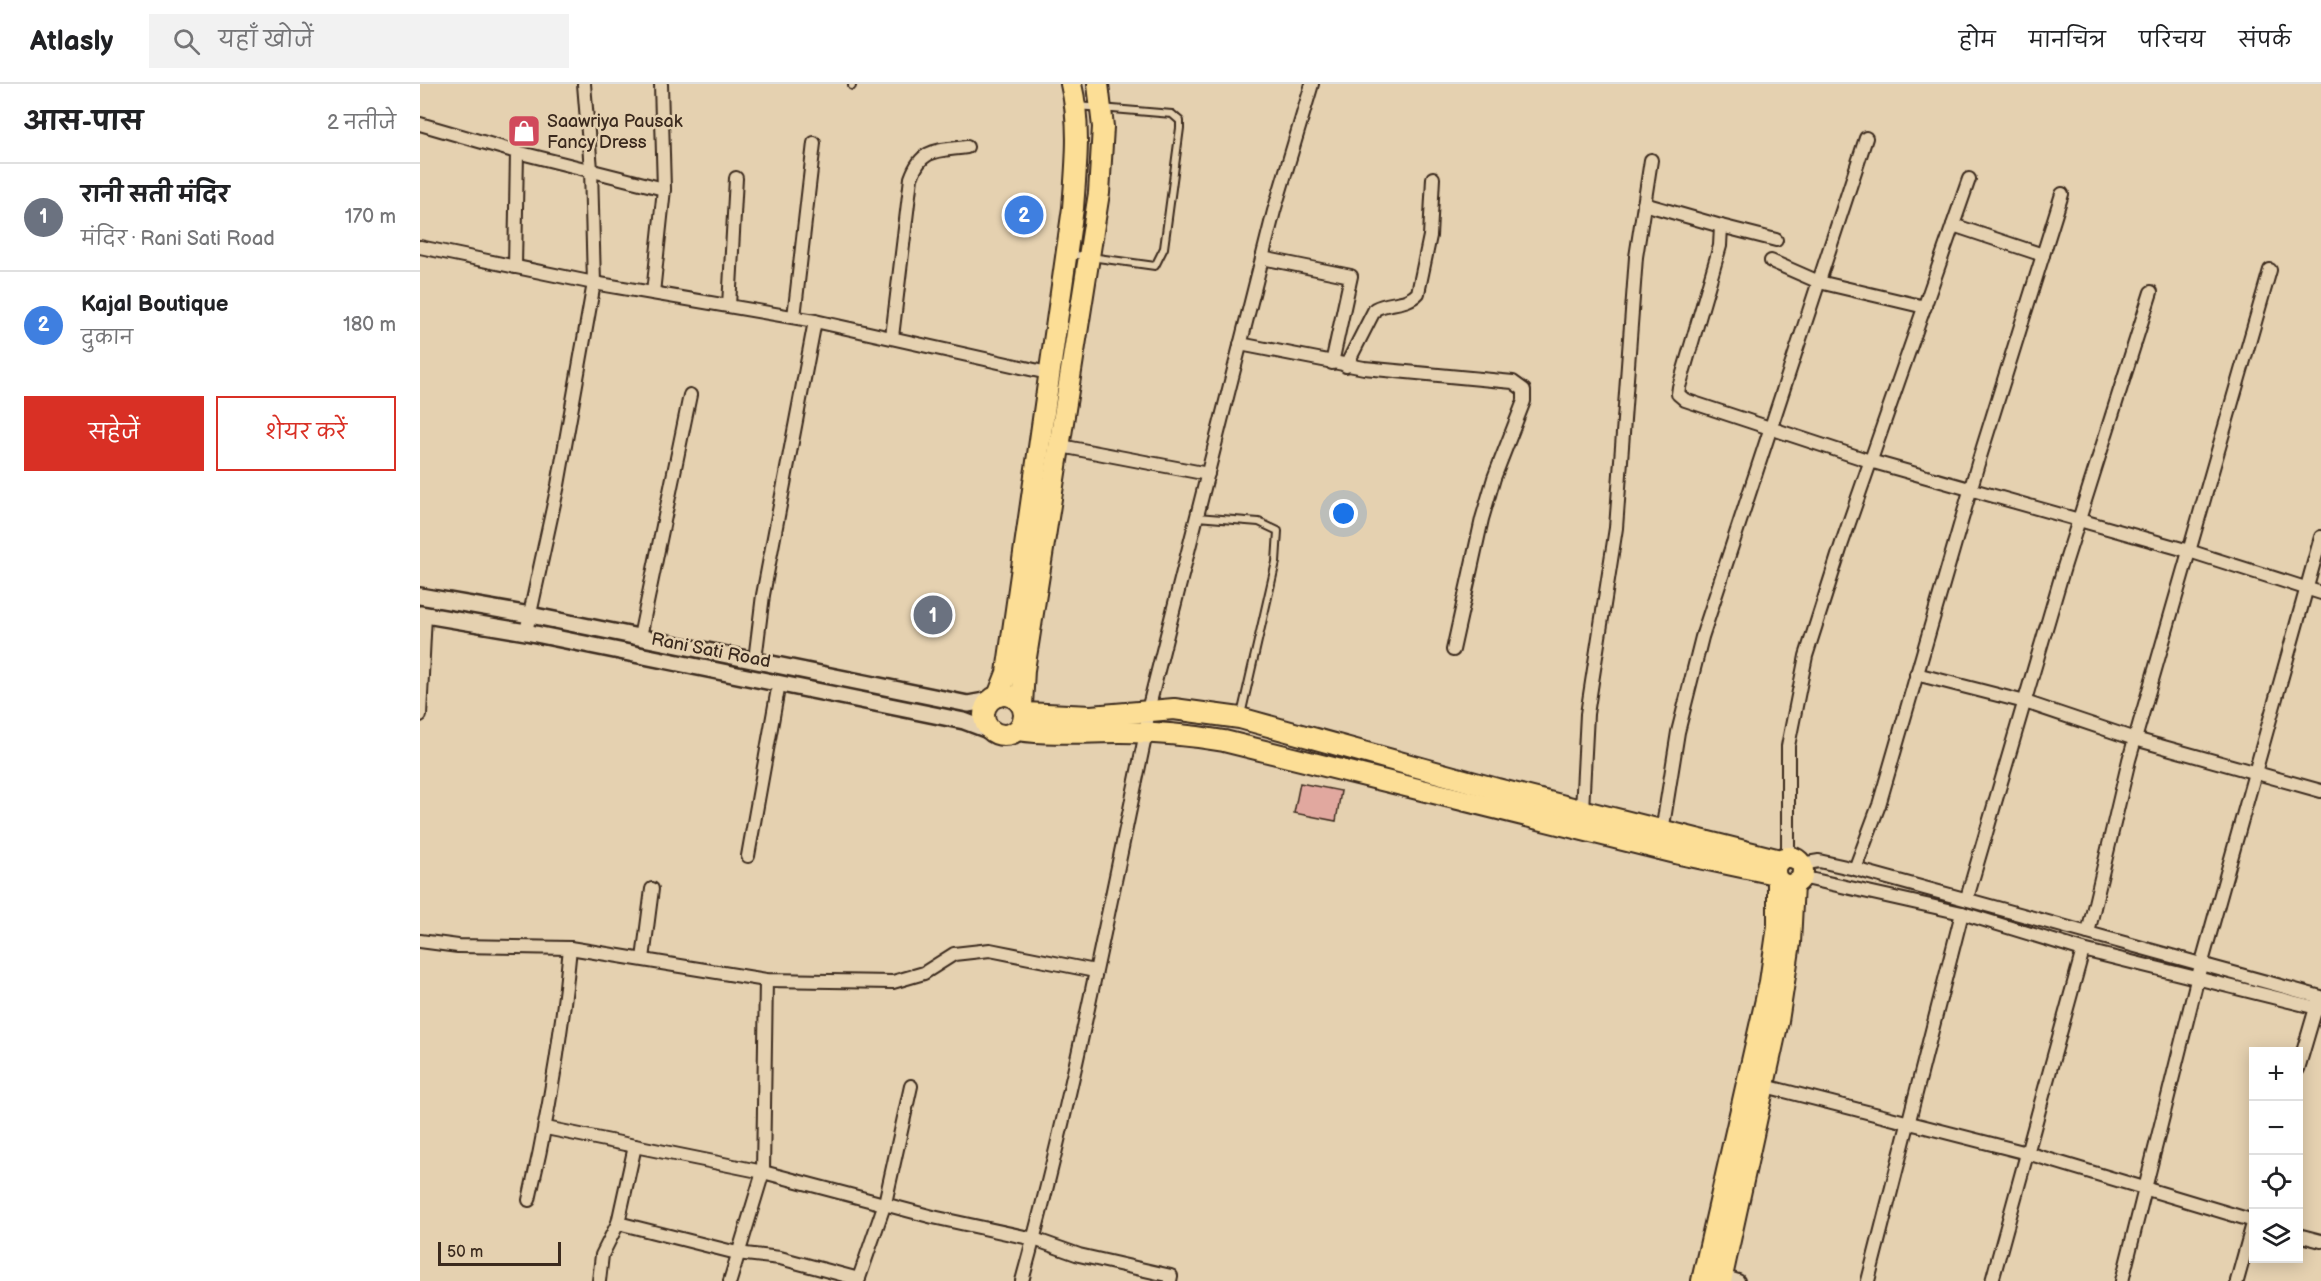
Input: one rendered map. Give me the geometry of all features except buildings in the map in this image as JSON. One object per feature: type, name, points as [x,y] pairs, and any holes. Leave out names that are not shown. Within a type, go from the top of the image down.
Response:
[{"type":"main road","points":[[1071,84],[1077,106],[1077,158],[1066,253],[1006,673],[984,716],[993,732],[1010,734],[1021,716],[1024,670],[1089,257],[1101,166],[1101,108],[1098,84]]},
{"type":"main road","points":[[994,698],[1015,698],[1021,716],[1065,735],[1146,733],[1189,735],[1276,752],[1669,851],[1788,871]]},
{"type":"main road","points":[[1021,716],[1195,710],[1240,718],[1662,832],[1788,871]]},
{"type":"main road","points":[[1727,1279],[1790,943],[1788,871]]},
{"type":"main road","points":[[1702,1281],[1772,975],[1788,871]]},
{"type":"street","points":[[526,632],[558,485],[594,283],[591,169],[584,84]]},
{"type":"street","points":[[654,293],[664,189],[661,84]]},
{"type":"street","points":[[1022,1281],[1034,1239],[1095,971],[1146,733],[1148,710],[1262,258],[1312,84]]},
{"type":"street","points":[[420,124],[517,152],[664,189]]},
{"type":"street","points":[[1662,832],[1678,732],[1702,637],[1866,138]]},
{"type":"street","points":[[794,317],[814,143]]},
{"type":"street","points":[[892,337],[910,178],[920,157],[932,152],[967,147]]},
{"type":"street","points":[[515,267],[517,152]]},
{"type":"street","points":[[1582,810],[1587,714],[1616,528],[1636,257],[1651,160]]},
{"type":"street","points":[[729,306],[736,178]]},
{"type":"street","points":[[1347,366],[1375,309],[1382,305],[1406,302],[1418,293],[1430,236],[1433,178]]},
{"type":"street","points":[[1788,871],[1788,746],[1806,656],[1870,461],[1969,179]]},
{"type":"street","points":[[1855,869],[1879,805],[1971,489],[2062,194]]},
{"type":"street","points":[[1644,204],[1776,240]]},
{"type":"street","points":[[1953,225],[2043,255]]},
{"type":"street","points":[[1721,226],[1719,246],[1678,394],[1685,400],[1870,461],[2189,551],[2321,593]]},
{"type":"street","points":[[420,247],[594,283],[815,321],[1048,373]]},
{"type":"street","points":[[1262,258],[1351,276],[1332,363]]},
{"type":"street","points":[[1771,261],[1819,282],[1925,307]]},
{"type":"street","points":[[2088,933],[2135,739],[2270,270]]},
{"type":"street","points":[[1967,898],[2078,521],[2151,292]]},
{"type":"street","points":[[755,660],[763,595],[815,321]]},
{"type":"street","points":[[1240,344],[1347,366],[1513,382],[1524,390],[1521,411],[1494,478],[1482,519],[1453,650]]},
{"type":"street","points":[[640,637],[690,395]]},
{"type":"street","points":[[1061,446],[1208,474]]},
{"type":"street","points":[[2122,1281],[2197,980],[2321,537]]},
{"type":"street","points":[[420,596],[530,615],[968,704],[994,698]]},
{"type":"street","points":[[420,715],[422,614]]},
{"type":"street","name":"Rani Sati Road","points":[[422,614],[526,632],[964,721],[993,732]]},
{"type":"street","points":[[1916,674],[2025,702],[2135,739],[2321,791]]},
{"type":"street","points":[[748,856],[779,683]]},
{"type":"street","points":[[1788,871],[1819,861],[1855,869],[2202,964],[2320,1000]]},
{"type":"street","points":[[1788,871],[1962,912],[2083,950],[2197,980],[2320,1000]]},
{"type":"street","points":[[643,959],[652,889]]},
{"type":"street","points":[[1868,1281],[1910,1124],[1962,912]]},
{"type":"street","points":[[420,941],[458,946],[570,948],[766,980],[893,982],[924,973],[954,954],[990,950],[1095,971]]},
{"type":"street","points":[[529,1200],[546,1128],[562,1035],[570,948]]},
{"type":"street","points":[[1992,1281],[2083,950]]},
{"type":"street","points":[[730,1281],[763,1172],[766,980]]},
{"type":"street","points":[[2303,1053],[2320,1000]]},
{"type":"street","points":[[618,1222],[737,1253],[780,1258],[858,1280],[885,1203],[912,1086]]},
{"type":"street","points":[[1765,1086],[2027,1153],[2249,1220]]},
{"type":"street","points":[[546,1128],[763,1172],[1034,1239],[1079,1255],[1171,1276],[1170,1281]]},
{"type":"street","points":[[599,1281],[602,1255],[618,1222],[635,1146]]},
{"type":"street","points":[[2237,1281],[2249,1236]]},
{"type":"street","points":[[2303,1236],[2321,1241]]},
{"type":"lane","points":[[1066,253],[1155,266],[1164,248],[1180,128],[1180,121],[1172,114],[1077,106]]},
{"type":"lane","points":[[1197,517],[1259,522],[1278,531],[1276,562],[1240,718]]},
{"type":"place","name":"Saawriya Pausak Fancy Dress","points":[[524,131]]},
{"type":"place","name":"Kajal Boutique","points":[[1024,215]]},
{"type":"place","name":"रानी सती मंदिर","points":[[933,615]]}]
